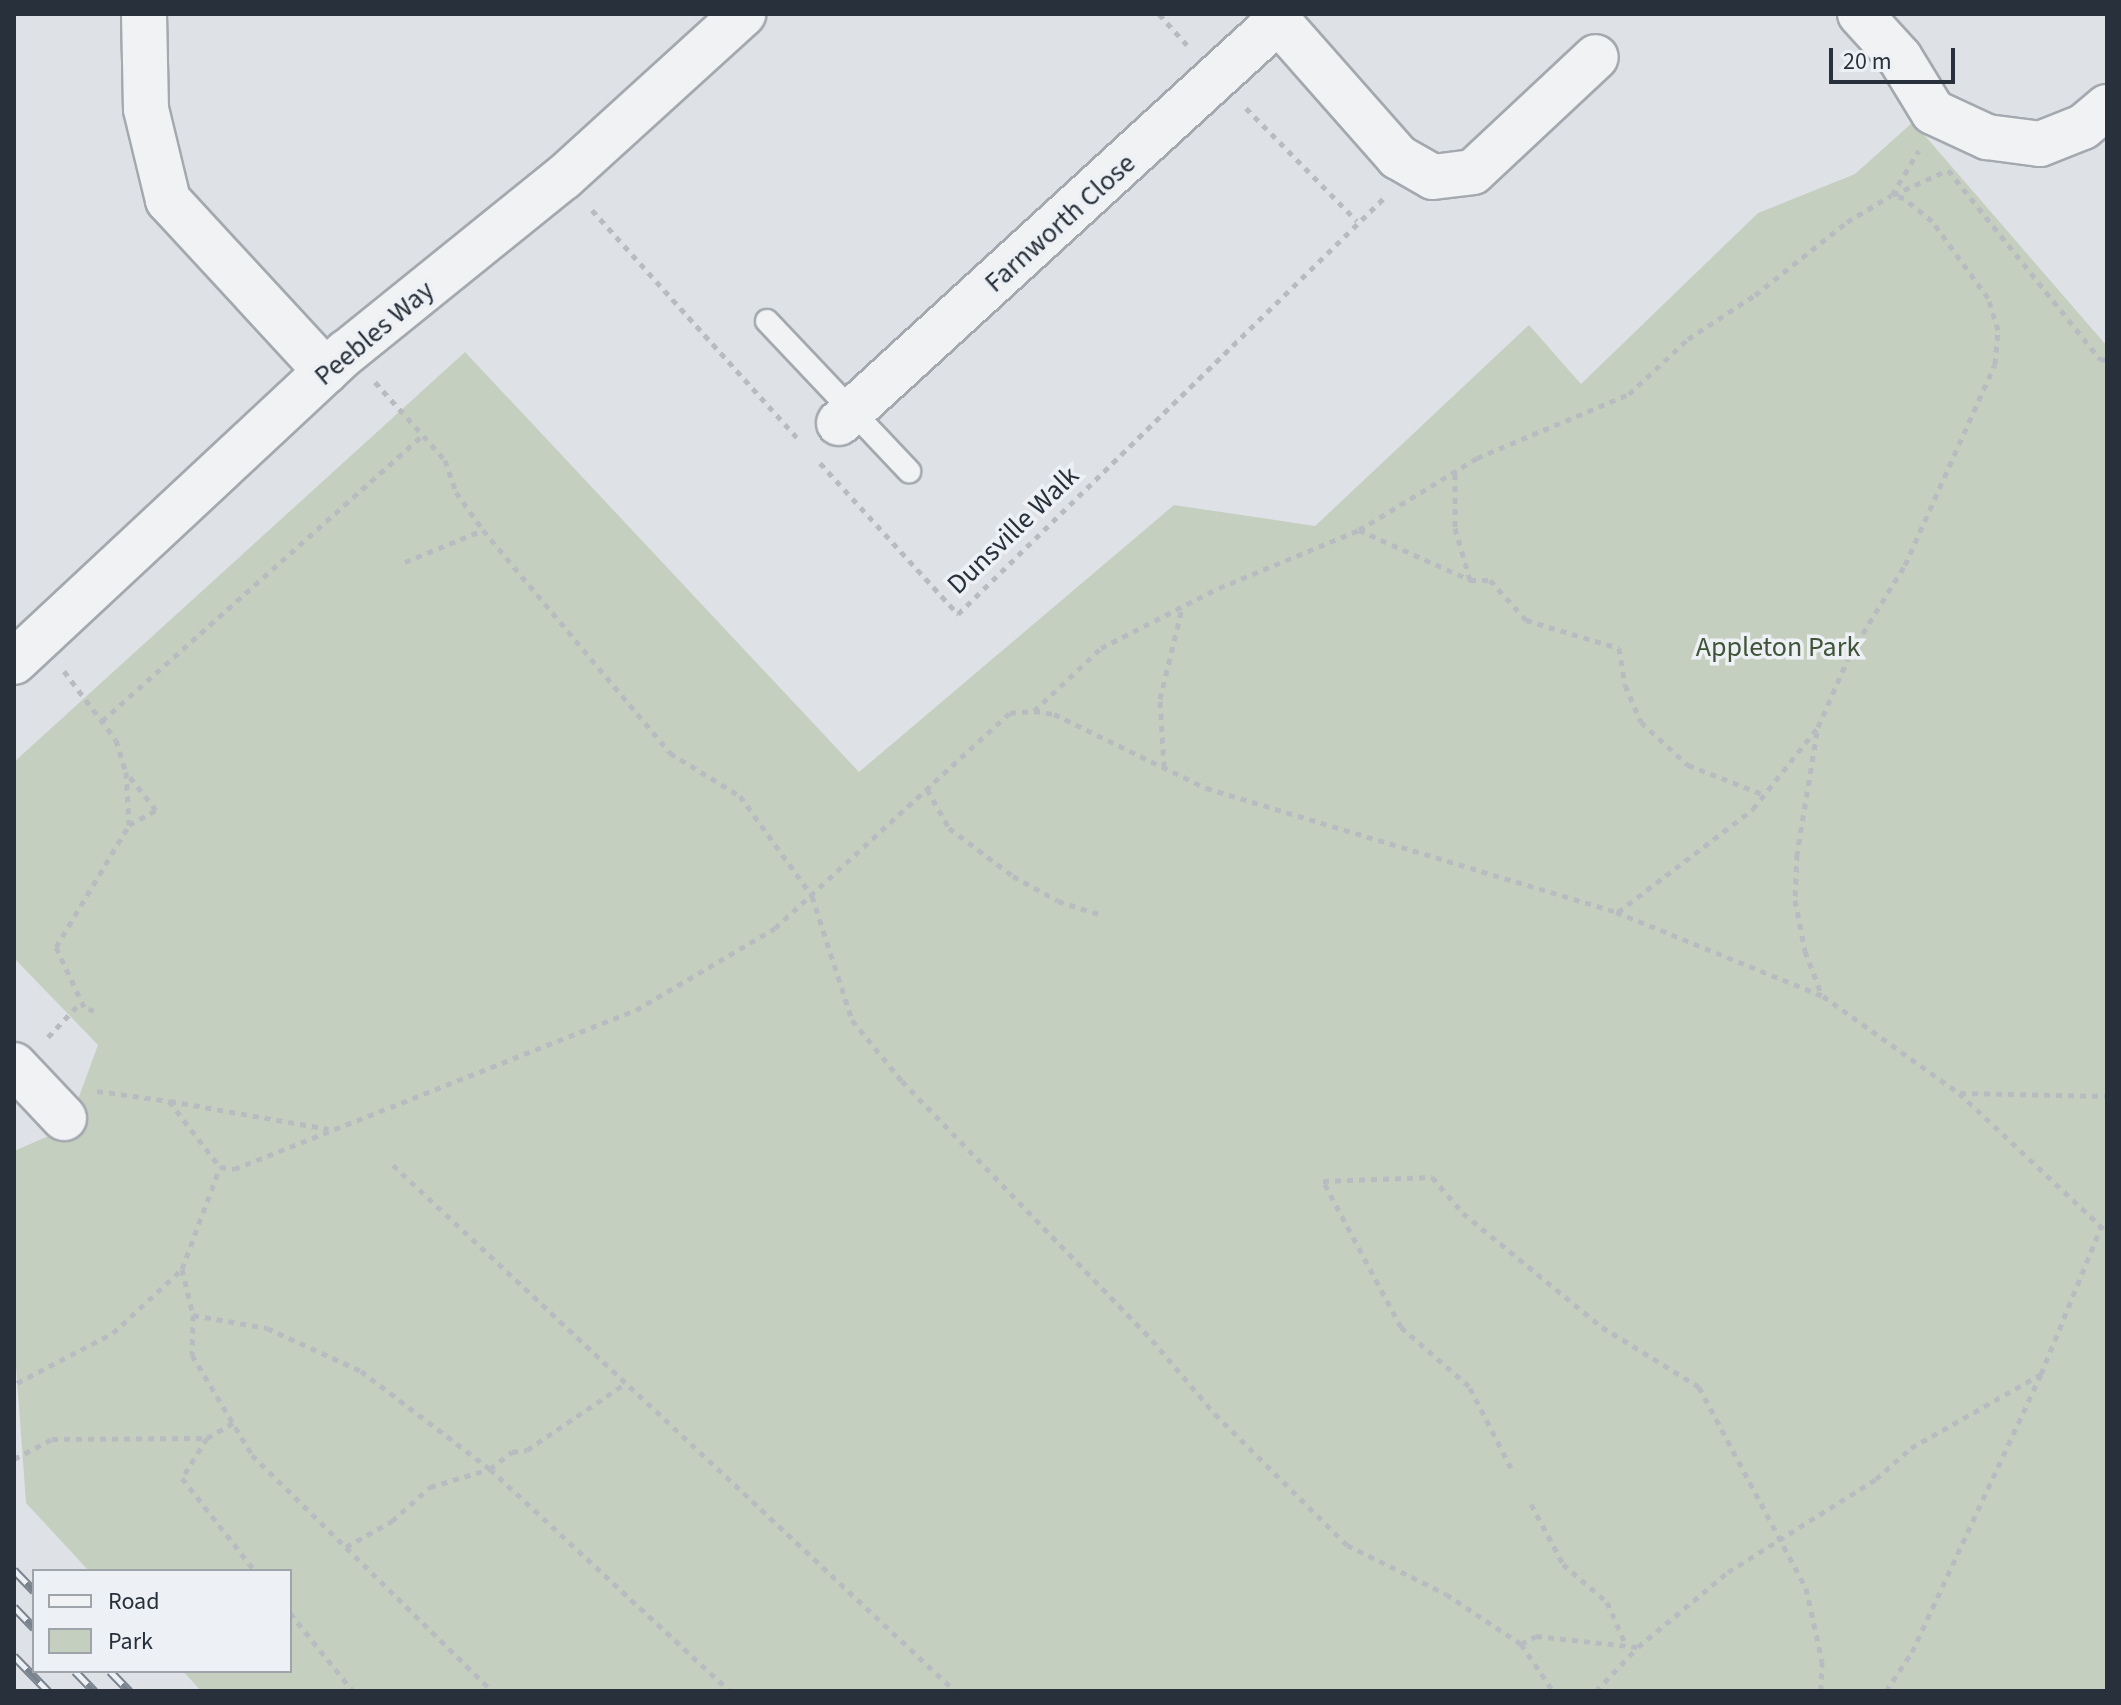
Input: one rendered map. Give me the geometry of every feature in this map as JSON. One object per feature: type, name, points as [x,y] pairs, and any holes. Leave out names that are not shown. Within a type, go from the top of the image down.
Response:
[{"type":"street","points":[[144,14],[146,109],[168,200],[336,362]]},
{"type":"street","name":"Peebles Way","points":[[26,651],[336,362],[563,178],[743,14]]},
{"type":"street","points":[[1860,14],[1900,58],[1933,112],[1987,137],[2040,144],[2083,127],[2107,107]]},
{"type":"street","points":[[1275,17],[1398,157],[1433,177],[1473,172],[1596,57]]},
{"type":"street","name":"Farnworth Close","points":[[846,417],[1218,79],[1275,17]]},
{"type":"street","points":[[30,1051],[55,1108]]},
{"type":"lane","points":[[767,321],[846,417],[909,471]]},
{"type":"path","points":[[1159,14],[1357,221]]},
{"type":"path","points":[[1892,195],[1918,151],[1933,112]]},
{"type":"path","name":"Dunsville Walk","points":[[563,178],[958,614],[1357,221],[1416,170]]},
{"type":"path","points":[[1034,711],[1101,648],[1182,607],[1359,530],[1512,441],[1629,394],[1688,339],[1755,295],[1847,222],[1892,195],[1948,170],[2100,359],[2107,360]]},
{"type":"path","points":[[1616,912],[1697,856],[1765,795],[1818,727],[1850,654],[1905,565],[1995,364],[1998,330],[1988,298],[1932,221],[1904,198],[1892,195]]},
{"type":"path","points":[[336,362],[423,435],[445,460],[456,492],[483,530],[670,753],[740,796],[812,896],[852,1020],[902,1081],[1152,1340],[1215,1414],[1347,1545],[1446,1594],[1521,1644],[1553,1691]]},
{"type":"path","points":[[102,721],[423,435]]},
{"type":"path","points":[[1455,472],[1455,528],[1470,580]]},
{"type":"path","points":[[405,562],[483,530]]},
{"type":"path","points":[[1359,530],[1470,580],[1490,580],[1526,620],[1619,648],[1625,685],[1641,722],[1688,765],[1765,795]]},
{"type":"path","points":[[1164,768],[1160,699],[1182,607]]},
{"type":"path","points":[[26,651],[102,721],[126,772],[156,810],[129,825],[56,947],[81,1002],[94,1011]]},
{"type":"path","points":[[220,1167],[249,1165],[332,1129],[636,1010],[718,965],[812,896],[1010,713],[1034,711],[1054,714],[1164,768],[1256,806],[1616,912],[1823,996],[1959,1093],[2104,1229],[2041,1374],[1912,1652],[1886,1691]]},
{"type":"path","points":[[1818,727],[1797,854],[1795,900],[1805,951],[1823,996]]},
{"type":"path","points":[[126,772],[129,825]]},
{"type":"path","points":[[927,789],[949,828],[1013,876],[1058,901],[1098,914]]},
{"type":"path","points":[[30,1051],[81,1002]]},
{"type":"path","points":[[55,1108],[82,1089],[332,1129]]},
{"type":"path","points":[[1959,1093],[2107,1096]]},
{"type":"path","points":[[169,1101],[220,1167]]},
{"type":"path","points":[[393,1165],[623,1385],[955,1691]]},
{"type":"path","points":[[17,1383],[113,1333],[182,1269],[220,1167]]},
{"type":"path","points":[[1511,1468],[1469,1386],[1401,1327],[1323,1181],[1432,1177],[1463,1213],[1602,1327],[1699,1387],[1806,1588],[1822,1661],[1821,1691]]},
{"type":"path","points":[[182,1269],[193,1315],[192,1355],[252,1455],[492,1691]]},
{"type":"path","points":[[193,1315],[267,1328],[361,1371],[490,1469],[730,1691]]},
{"type":"path","points":[[1596,1691],[1638,1647],[1728,1572],[1876,1479],[1911,1448],[2041,1374]]},
{"type":"path","points":[[346,1547],[392,1521],[430,1487],[490,1469],[623,1385]]},
{"type":"path","points":[[233,1423],[207,1438],[182,1478],[253,1569]]},
{"type":"path","points":[[14,1459],[52,1439],[207,1438]]},
{"type":"path","points":[[1531,1504],[1563,1564],[1607,1602],[1627,1646]]},
{"type":"path","points":[[292,1615],[353,1691]]},
{"type":"path","points":[[1521,1644],[1536,1636],[1638,1647]]},
{"type":"green space","name":"Appleton Park","points":[[1913,122],[2107,346],[2107,1691],[201,1691],[185,1673],[292,1673],[292,1569],[87,1569],[26,1503],[14,1338],[14,1151],[51,1135],[77,1102],[98,1045],[14,958],[14,762],[465,352],[859,772],[1174,505],[1315,526],[1529,325],[1581,384],[1758,213],[1855,174]]},
{"type":"railway","points":[[14,1570],[32,1589]]},
{"type":"railway","points":[[14,1607],[32,1626]]},
{"type":"railway","points":[[14,1656],[48,1691]]},
{"type":"railway","points":[[77,1673],[94,1691]]},
{"type":"railway","points":[[112,1673],[129,1691]]}]
